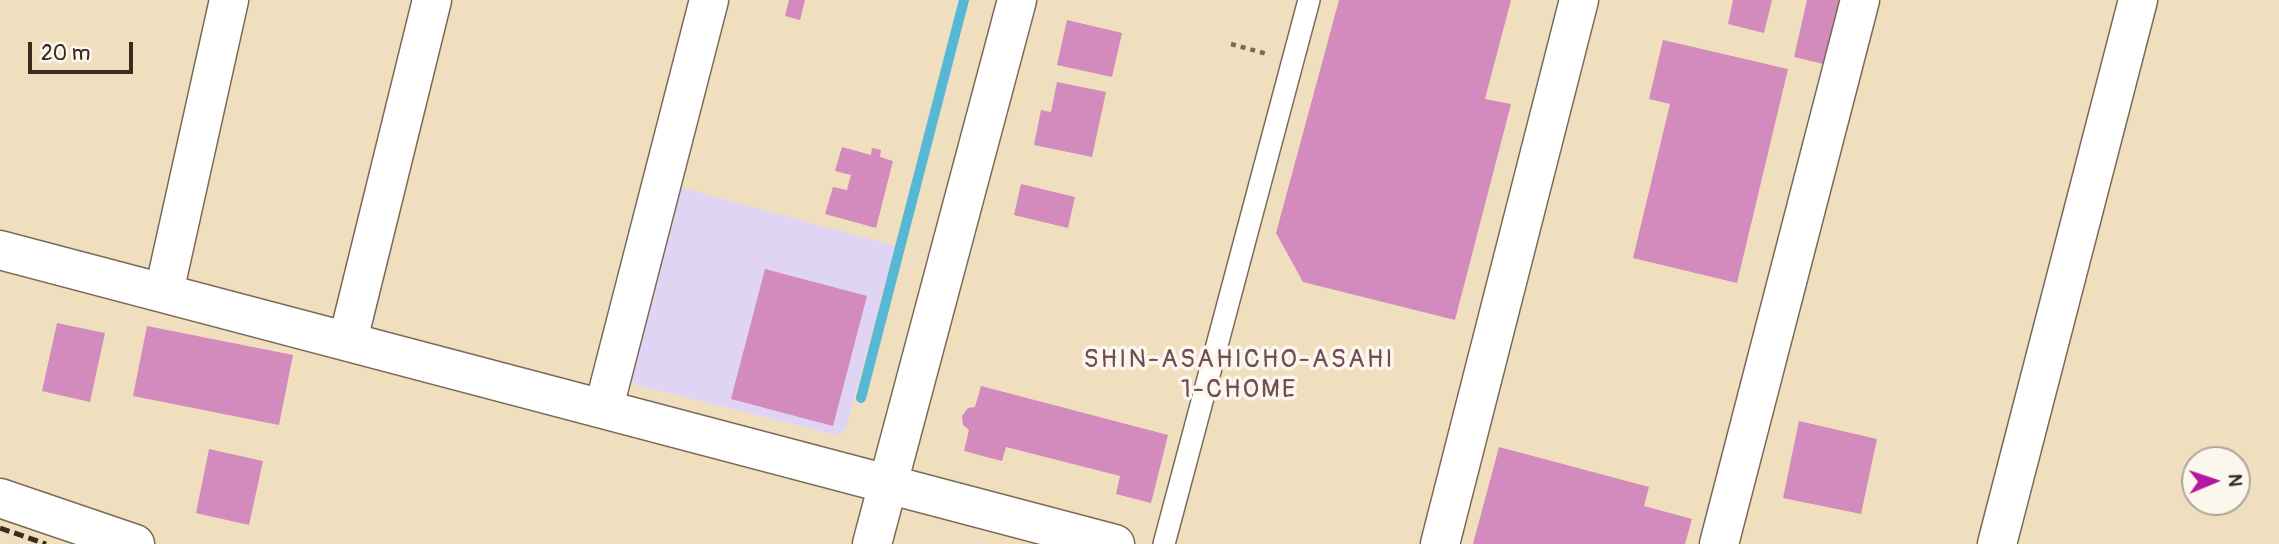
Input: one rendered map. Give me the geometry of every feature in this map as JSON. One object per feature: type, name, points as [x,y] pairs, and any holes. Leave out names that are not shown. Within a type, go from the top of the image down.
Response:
[{"type":"street","points":[[164,292],[229,0]]},
{"type":"street","points":[[348,340],[432,0]]},
{"type":"street","points":[[604,407],[709,0]]},
{"type":"street","points":[[872,544],[1017,0]]},
{"type":"street","points":[[1440,544],[1579,0]]},
{"type":"street","points":[[1719,544],[1860,0]]},
{"type":"street","points":[[1997,544],[2138,0]]},
{"type":"street","points":[[0,250],[889,482],[1115,544]]},
{"type":"street","points":[[0,498],[135,544]]},
{"type":"lane","points":[[1164,544],[1308,0]]},
{"type":"path","points":[[1231,44],[1292,62]]},
{"type":"shaded area","points":[[679,187],[895,246],[846,429],[837,435],[628,383]]},
{"type":"building","points":[[789,0],[805,0],[800,20],[785,16]]},
{"type":"building","points":[[1339,0],[1511,0],[1485,99],[1511,104],[1455,320],[1303,282],[1276,233]]},
{"type":"building","points":[[1733,0],[1772,0],[1764,33],[1728,24]]},
{"type":"building","points":[[1807,0],[1843,0],[1828,65],[1794,57]]},
{"type":"building","points":[[1067,20],[1122,33],[1112,77],[1057,65]]},
{"type":"building","points":[[1663,40],[1788,69],[1737,283],[1633,258],[1670,104],[1649,99]]},
{"type":"building","points":[[1057,82],[1106,92],[1092,157],[1034,145],[1041,110],[1051,112]]},
{"type":"building","points":[[842,147],[871,155],[872,148],[881,150],[880,157],[893,161],[876,228],[825,214],[833,187],[847,190],[851,175],[835,171]]},
{"type":"building","points":[[1021,184],[1075,197],[1068,228],[1014,215]]},
{"type":"building","points":[[765,269],[867,296],[833,426],[731,399]]},
{"type":"building","points":[[57,323],[105,333],[90,402],[42,391]]},
{"type":"building","points":[[147,326],[293,355],[279,425],[133,396]]},
{"type":"building","points":[[981,386],[1168,435],[1151,503],[1116,494],[1120,476],[1006,447],[1002,461],[964,451],[969,430],[963,425],[962,416],[968,408],[975,407]]},
{"type":"building","points":[[1799,421],[1877,439],[1861,514],[1783,498]]},
{"type":"building","points":[[1499,447],[1649,487],[1644,506],[1692,519],[1685,544],[1473,544]]},
{"type":"building","points":[[209,449],[263,461],[249,525],[196,513]]},
{"type":"waterway","points":[[861,398],[964,0]]},
{"type":"railway","points":[[0,528],[46,544]]},
{"type":"district","name":"SHIN-ASAHICHO-ASAHI 1-CHOME","points":[[1239,375]]}]
